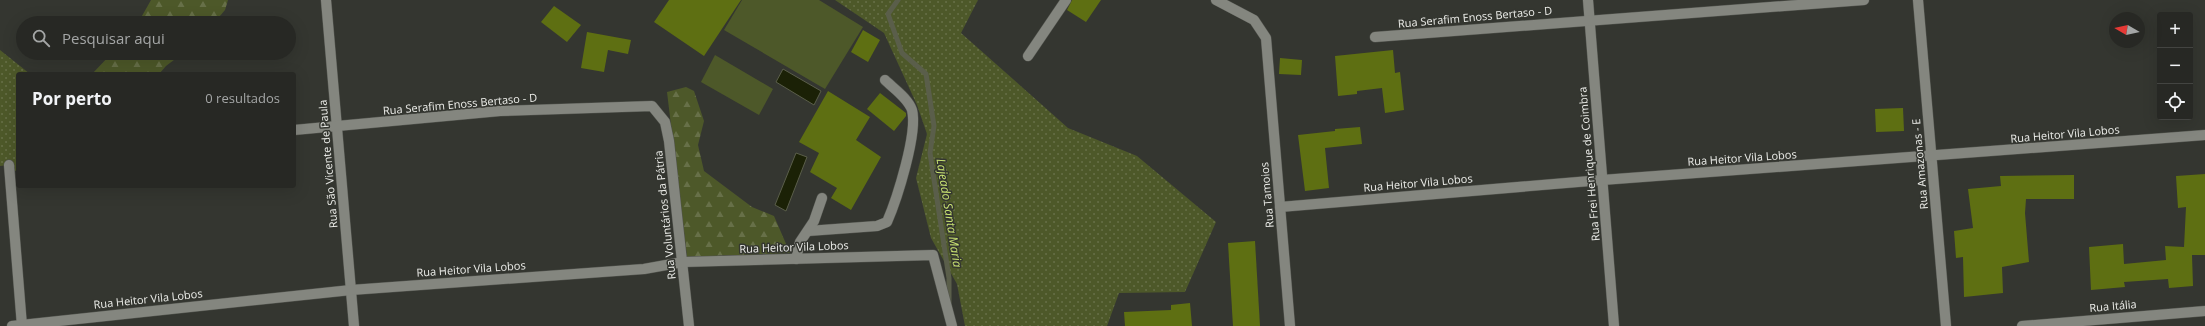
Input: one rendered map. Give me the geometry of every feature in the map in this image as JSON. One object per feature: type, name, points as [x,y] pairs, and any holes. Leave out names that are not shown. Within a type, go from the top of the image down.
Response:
[{"type":"street","name":"Rua São Vicente de Paula","points":[[326,0],[354,326]]},
{"type":"street","points":[[1028,56],[1066,0]]},
{"type":"street","points":[[1216,0],[1239,10]]},
{"type":"street","points":[[1232,0],[1239,10]]},
{"type":"street","name":"Rua Frei Henrique de Coimbra","points":[[1588,0],[1614,326]]},
{"type":"street","name":"Rua Serafim Enoss Bertaso - D","points":[[1375,37],[1864,0]]},
{"type":"street","name":"Rua Amazonas - E","points":[[1918,0],[1946,326]]},
{"type":"street","name":"Rua Tamoios","points":[[1239,10],[1254,20],[1266,38],[1290,326]]},
{"type":"street","points":[[808,231],[877,226],[887,222],[911,145],[912,111],[907,101],[885,80]]},
{"type":"street","name":"Rua Serafim Enoss Bertaso - D","points":[[296,130],[500,111],[652,106]]},
{"type":"street","name":"Rua Voluntários da Pátria","points":[[652,106],[665,122],[669,141],[689,326]]},
{"type":"street","name":"Rua Heitor Vila Lobos","points":[[1280,207],[1602,180],[1931,157],[2205,135]]},
{"type":"street","points":[[9,165],[22,326]]},
{"type":"street","points":[[796,259],[800,242],[808,231],[819,210],[822,198]]},
{"type":"street","name":"Rua Heitor Vila Lobos","points":[[12,326],[351,290],[644,269],[683,262],[933,255],[952,326]]},
{"type":"street","name":"Rua Itália","points":[[2022,326],[2205,311]]},
{"type":"green space","points":[[151,0],[228,0],[225,10],[220,16],[142,16]]},
{"type":"green space","points":[[742,0],[819,0],[863,27],[825,89],[724,30]]},
{"type":"green space","points":[[835,0],[978,0],[961,33],[1068,128],[1137,156],[1216,222],[1185,292],[1119,293],[1107,326],[965,326],[957,284],[931,238],[916,178],[927,134],[917,105],[884,33]]},
{"type":"green space","points":[[0,50],[28,72],[16,72],[16,171],[9,165],[0,166]]},
{"type":"green space","points":[[715,55],[773,89],[759,115],[701,82]]},
{"type":"green space","points":[[105,60],[174,60],[161,72],[94,72]]},
{"type":"green space","points":[[686,87],[694,91],[704,121],[698,145],[704,171],[752,207],[774,216],[790,253],[687,257],[667,92]]},
{"type":"shaded area","points":[[783,69],[821,91],[814,105],[776,82]]},
{"type":"shaded area","points":[[796,153],[807,157],[786,211],[775,205]]},
{"type":"building","points":[[669,0],[741,0],[704,56],[654,22]]},
{"type":"building","points":[[1072,0],[1101,0],[1086,22],[1067,10]]},
{"type":"building","points":[[554,6],[581,25],[567,42],[541,22]]},
{"type":"building","points":[[863,30],[880,40],[868,62],[851,52]]},
{"type":"building","points":[[587,32],[631,40],[628,54],[608,50],[604,72],[581,68]]},
{"type":"building","points":[[1393,50],[1395,73],[1400,72],[1404,110],[1385,113],[1382,88],[1357,91],[1357,94],[1338,96],[1335,56]]},
{"type":"building","points":[[1280,58],[1302,60],[1301,75],[1279,74]]},
{"type":"building","points":[[828,91],[870,117],[856,140],[881,157],[851,210],[831,198],[837,188],[810,172],[819,153],[799,142]]},
{"type":"building","points":[[880,93],[906,113],[906,116],[894,131],[867,109]]},
{"type":"building","points":[[1903,108],[1904,131],[1876,132],[1875,109]]},
{"type":"building","points":[[1360,127],[1362,144],[1325,148],[1329,188],[1305,191],[1298,135],[1335,131],[1335,129]]},
{"type":"building","points":[[2205,174],[2205,255],[2192,255],[2193,286],[2169,288],[2168,279],[2124,282],[2125,287],[2091,290],[2089,247],[2123,244],[2124,264],[2166,260],[2165,246],[2184,247],[2186,207],[2178,208],[2176,176]]},
{"type":"building","points":[[2074,175],[2074,199],[2026,199],[2025,213],[2029,262],[2002,267],[2003,293],[1964,297],[1963,257],[1956,258],[1954,231],[1973,228],[1968,189],[2001,186],[2000,176]]},
{"type":"building","points":[[1255,241],[1260,326],[1233,326],[1228,243]]},
{"type":"building","points":[[1190,303],[1192,326],[1125,326],[1124,312],[1171,310],[1171,305]]},
{"type":"waterway","name":"Lajeado Santa Maria","points":[[898,0],[888,14],[902,53],[926,74],[934,126],[930,153],[949,278],[949,302]]}]
